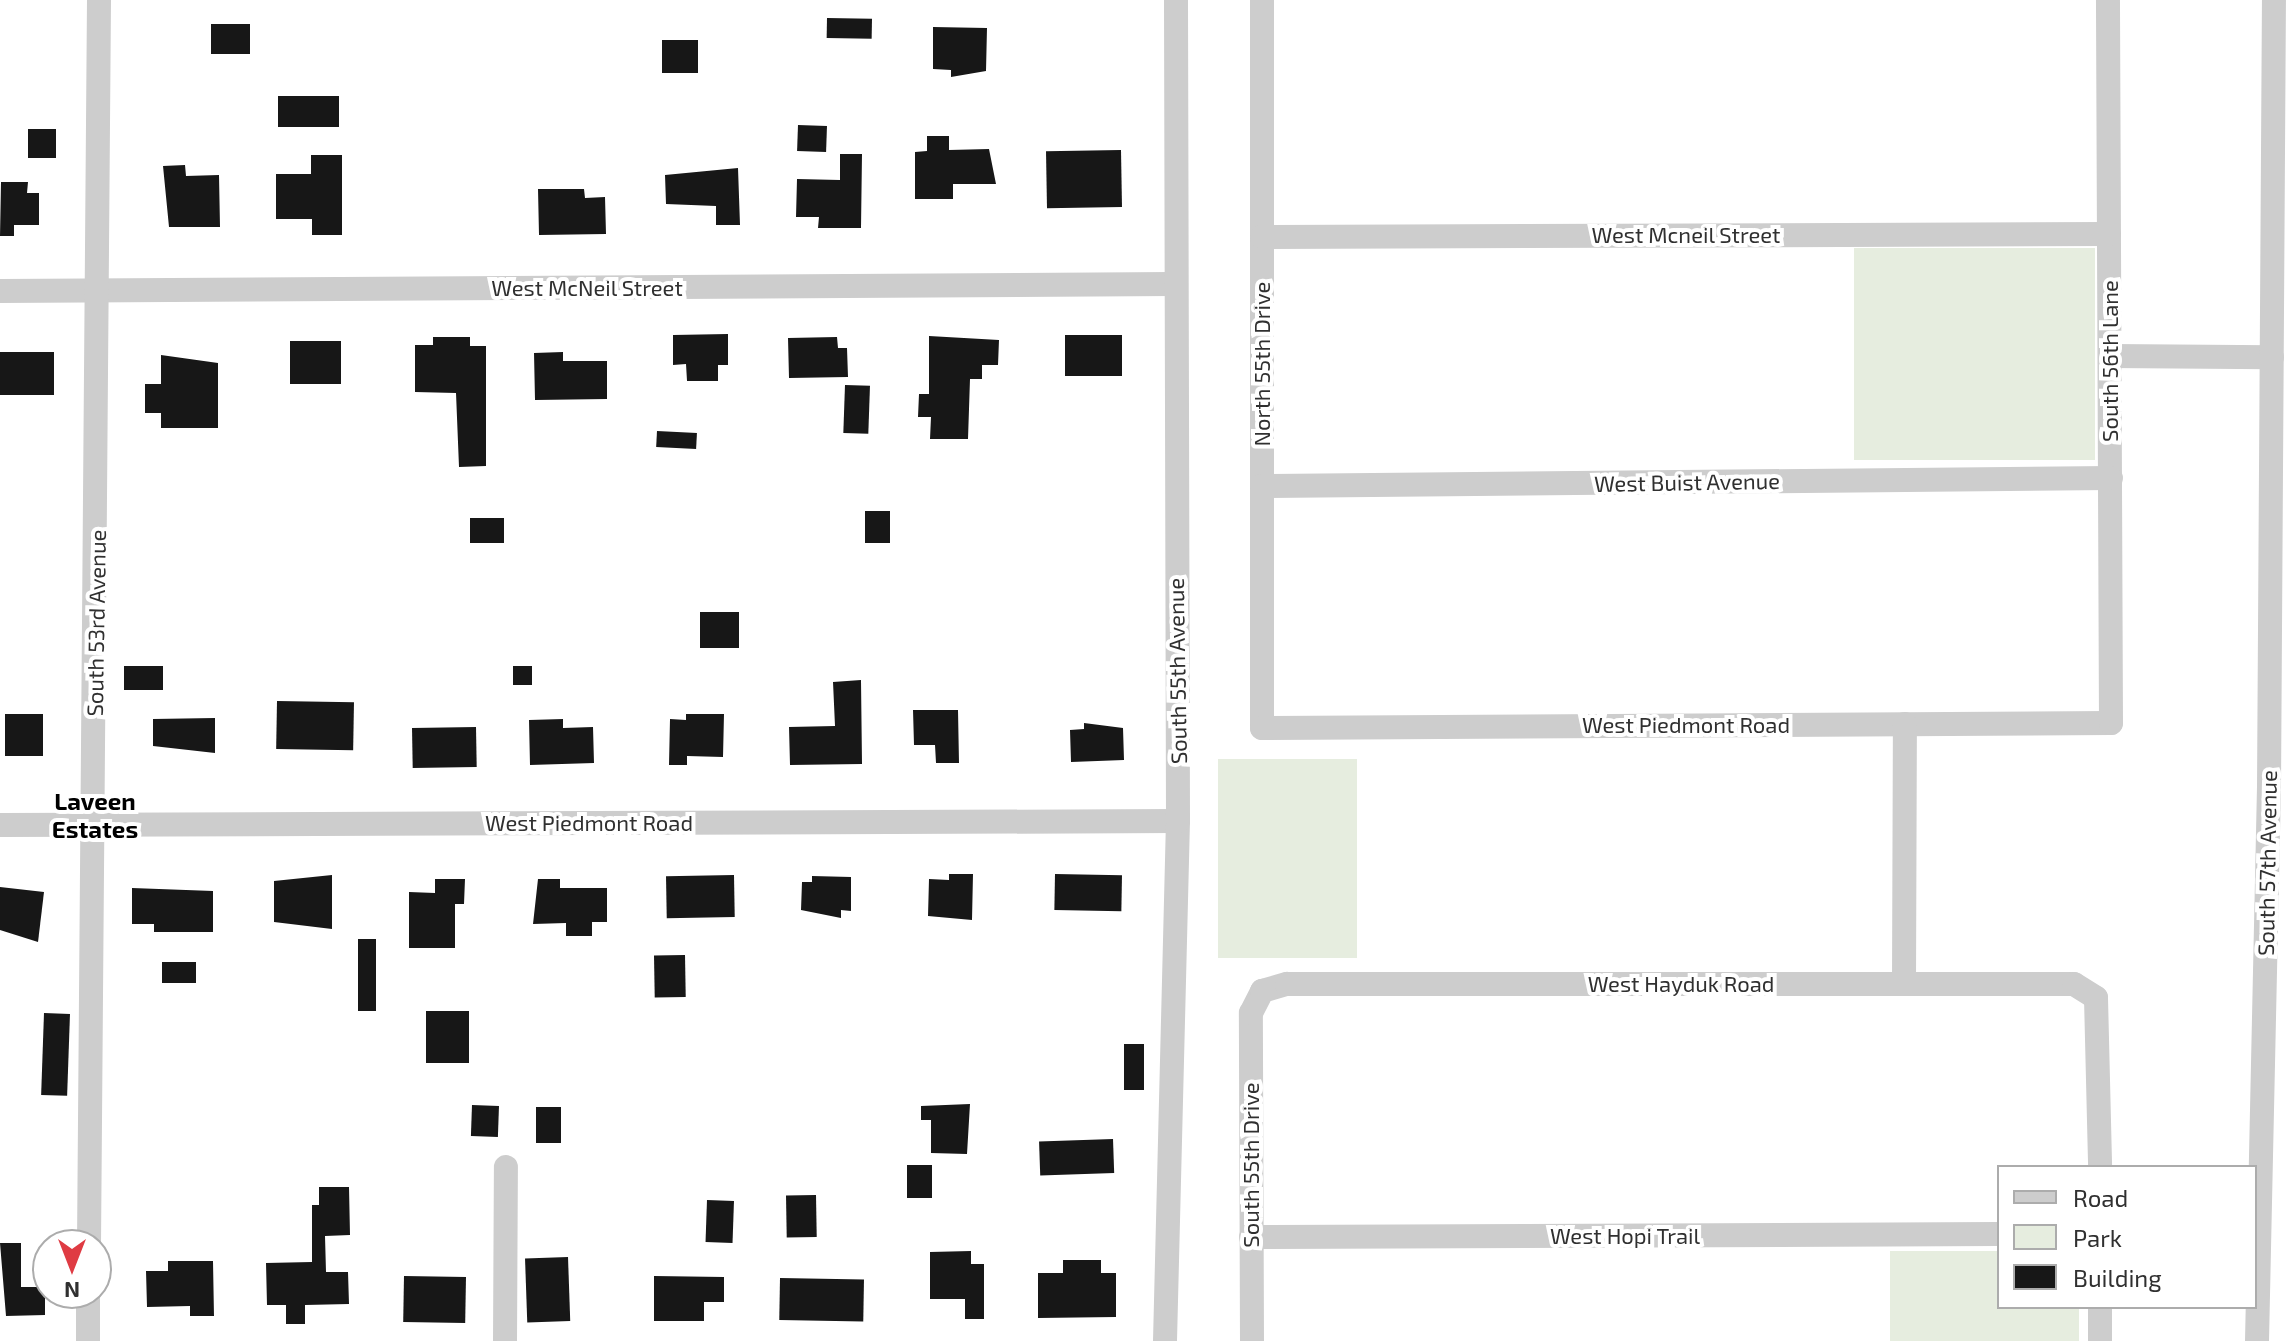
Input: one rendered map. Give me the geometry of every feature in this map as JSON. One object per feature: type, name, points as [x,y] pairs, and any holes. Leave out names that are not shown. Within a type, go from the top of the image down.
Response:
[{"type":"street","name":"South 53rd Avenue","points":[[89,1229],[99,0]]},
{"type":"street","name":"South 55th Avenue","points":[[1165,1341],[1178,821],[1173,284],[1176,0]]},
{"type":"street","name":"North 55th Drive","points":[[1262,0],[1262,728]]},
{"type":"street","name":"South 56th Lane","points":[[2108,0],[2111,723]]},
{"type":"street","name":"South 57th Avenue","points":[[2257,1341],[2272,357],[2274,0]]},
{"type":"street","name":"West Mcneil Street","points":[[1262,237],[2109,234]]},
{"type":"street","name":"West McNeil Street","points":[[0,291],[1173,284]]},
{"type":"street","points":[[2110,356],[2272,357]]},
{"type":"street","name":"West Buist Avenue","points":[[1262,486],[2111,478]]},
{"type":"street","name":"West Piedmont Road","points":[[1262,728],[2111,723]]},
{"type":"street","points":[[1904,984],[1905,724]]},
{"type":"street","name":"West Piedmont Road","points":[[0,825],[1178,821]]},
{"type":"street","name":"West Hayduk Road","points":[[1262,991],[1287,984],[2074,984],[2096,998],[2100,1165]]},
{"type":"street","name":"South 55th Drive","points":[[1252,1341],[1251,1013],[1262,991]]},
{"type":"street","points":[[505,1341],[506,1167]]},
{"type":"street","name":"West Hopi Trail","points":[[1251,1237],[1997,1234]]},
{"type":"street","points":[[88,1309],[88,1341]]},
{"type":"street","points":[[2100,1309],[2100,1341]]},
{"type":"green space","points":[[1854,248],[2095,248],[2095,460],[1854,460]]},
{"type":"green space","points":[[1218,759],[1357,759],[1357,958],[1218,958]]},
{"type":"green space","points":[[1890,1251],[1997,1251],[1997,1309],[2079,1309],[2079,1341],[1890,1341]]},
{"type":"building","points":[[827,18],[872,19],[872,39],[827,38]]},
{"type":"building","points":[[211,24],[250,24],[250,54],[211,54]]},
{"type":"building","points":[[933,27],[987,28],[986,71],[951,77],[951,70],[933,69]]},
{"type":"building","points":[[662,40],[698,40],[698,73],[662,73]]},
{"type":"building","points":[[278,96],[339,96],[339,127],[278,127]]},
{"type":"building","points":[[798,125],[827,126],[826,152],[797,151]]},
{"type":"building","points":[[28,129],[56,129],[56,158],[28,158]]},
{"type":"building","points":[[927,136],[949,136],[949,150],[989,149],[996,184],[953,184],[953,199],[915,199],[915,152],[927,151]]},
{"type":"building","points":[[1121,150],[1122,207],[1047,208],[1046,151]]},
{"type":"building","points":[[840,154],[862,154],[861,228],[818,228],[819,217],[796,217],[797,179],[840,180]]},
{"type":"building","points":[[311,155],[342,155],[342,235],[312,235],[312,219],[276,219],[276,174],[311,174]]},
{"type":"building","points":[[185,165],[186,176],[219,175],[220,227],[169,227],[163,166]]},
{"type":"building","points":[[738,168],[740,225],[716,225],[716,206],[666,204],[665,175]]},
{"type":"building","points":[[1,182],[28,182],[27,193],[39,193],[39,225],[14,225],[14,236],[0,236]]},
{"type":"building","points":[[538,189],[584,189],[585,198],[605,197],[606,234],[539,235]]},
{"type":"building","points":[[728,334],[728,365],[718,365],[718,381],[687,381],[686,364],[673,365],[673,335]]},
{"type":"building","points":[[1065,335],[1122,335],[1122,376],[1065,376]]},
{"type":"building","points":[[929,336],[999,340],[998,365],[982,365],[982,379],[970,379],[968,439],[930,439],[931,417],[918,417],[919,394],[929,394]]},
{"type":"building","points":[[433,337],[470,337],[470,346],[486,346],[486,466],[459,467],[456,393],[415,392],[415,345],[433,345]]},
{"type":"building","points":[[837,337],[838,348],[847,348],[848,377],[789,378],[788,338]]},
{"type":"building","points":[[290,341],[341,341],[341,384],[290,384]]},
{"type":"building","points":[[0,352],[54,352],[54,395],[0,395]]},
{"type":"building","points":[[563,352],[563,361],[607,361],[607,399],[535,400],[534,353]]},
{"type":"building","points":[[161,355],[218,363],[218,428],[161,428],[161,413],[145,413],[145,384],[161,384]]},
{"type":"building","points":[[845,385],[870,386],[868,434],[843,433]]},
{"type":"building","points":[[657,431],[697,433],[696,449],[656,447]]},
{"type":"building","points":[[865,511],[890,511],[890,543],[865,543]]},
{"type":"building","points":[[470,518],[504,518],[504,543],[470,543]]},
{"type":"building","points":[[700,612],[739,612],[739,648],[700,648]]},
{"type":"building","points":[[124,666],[163,666],[163,690],[124,690]]},
{"type":"building","points":[[513,666],[532,666],[532,685],[513,685]]},
{"type":"building","points":[[861,680],[862,764],[790,765],[789,727],[835,726],[833,682]]},
{"type":"building","points":[[277,701],[354,702],[353,750],[276,749]]},
{"type":"building","points":[[913,710],[958,710],[959,763],[936,763],[935,745],[914,745]]},
{"type":"building","points":[[5,714],[43,714],[43,756],[5,756]]},
{"type":"building","points":[[686,714],[724,714],[723,757],[687,756],[687,765],[669,765],[670,719],[686,720]]},
{"type":"building","points":[[215,718],[215,753],[153,746],[153,719]]},
{"type":"building","points":[[563,719],[563,728],[593,727],[594,763],[530,765],[529,720]]},
{"type":"building","points":[[1084,723],[1123,728],[1124,760],[1071,762],[1070,730],[1084,729]]},
{"type":"building","points":[[476,727],[477,767],[413,768],[412,728]]},
{"type":"building","points":[[949,874],[973,874],[972,920],[928,916],[929,879],[949,880]]},
{"type":"building","points":[[1055,874],[1122,875],[1121,911],[1054,910]]},
{"type":"building","points":[[332,875],[332,929],[274,922],[274,881]]},
{"type":"building","points":[[734,875],[735,917],[667,918],[666,876]]},
{"type":"building","points":[[812,876],[851,877],[851,911],[841,910],[841,918],[801,910],[802,882],[812,882]]},
{"type":"building","points":[[435,879],[465,879],[464,904],[455,904],[455,948],[409,948],[409,892],[435,893]]},
{"type":"building","points":[[538,879],[560,879],[560,888],[607,888],[607,922],[592,922],[592,936],[566,936],[566,923],[533,924]]},
{"type":"building","points":[[0,887],[44,892],[38,942],[0,930]]},
{"type":"building","points":[[132,888],[213,891],[213,932],[154,932],[154,924],[132,924]]},
{"type":"building","points":[[358,939],[376,939],[376,1011],[358,1011]]},
{"type":"building","points":[[685,955],[686,997],[655,998],[654,956]]},
{"type":"building","points":[[162,962],[196,962],[196,983],[162,983]]},
{"type":"building","points":[[426,1011],[469,1011],[469,1063],[426,1063]]},
{"type":"building","points":[[44,1013],[70,1014],[67,1096],[41,1095]]},
{"type":"building","points":[[1124,1044],[1144,1044],[1144,1090],[1124,1090]]},
{"type":"building","points":[[970,1104],[967,1154],[931,1153],[931,1120],[921,1120],[921,1106]]},
{"type":"building","points":[[472,1105],[499,1106],[498,1137],[471,1136]]},
{"type":"building","points":[[536,1107],[561,1107],[561,1143],[536,1143]]},
{"type":"building","points":[[1113,1139],[1114,1173],[1040,1176],[1039,1142]]},
{"type":"building","points":[[907,1165],[932,1165],[932,1198],[907,1198]]},
{"type":"building","points":[[319,1187],[349,1187],[350,1235],[325,1236],[326,1272],[348,1272],[349,1304],[305,1305],[305,1324],[286,1324],[286,1305],[267,1305],[266,1263],[312,1262],[312,1205],[319,1205]]},
{"type":"building","points":[[816,1195],[817,1237],[787,1238],[786,1196]]},
{"type":"building","points":[[707,1200],[734,1201],[733,1243],[706,1242]]},
{"type":"building","points":[[0,1243],[21,1243],[21,1287],[32,1287],[32,1309],[45,1309],[45,1315],[6,1316]]},
{"type":"building","points":[[971,1251],[971,1264],[984,1264],[984,1319],[965,1319],[965,1299],[930,1299],[930,1252]]},
{"type":"building","points":[[568,1257],[570,1321],[527,1322],[525,1259]]},
{"type":"building","points":[[1063,1260],[1101,1260],[1101,1273],[1116,1273],[1116,1317],[1038,1318],[1038,1273],[1063,1273]]},
{"type":"building","points":[[168,1261],[213,1261],[214,1316],[190,1316],[190,1306],[147,1307],[146,1271],[168,1271]]},
{"type":"building","points":[[404,1276],[466,1277],[465,1323],[403,1322]]},
{"type":"building","points":[[654,1276],[724,1277],[724,1302],[704,1302],[704,1321],[654,1321]]},
{"type":"building","points":[[780,1278],[864,1279],[863,1321],[779,1320]]},
{"type":"district","name":"Laveen Estates","points":[[95,815]]}]
